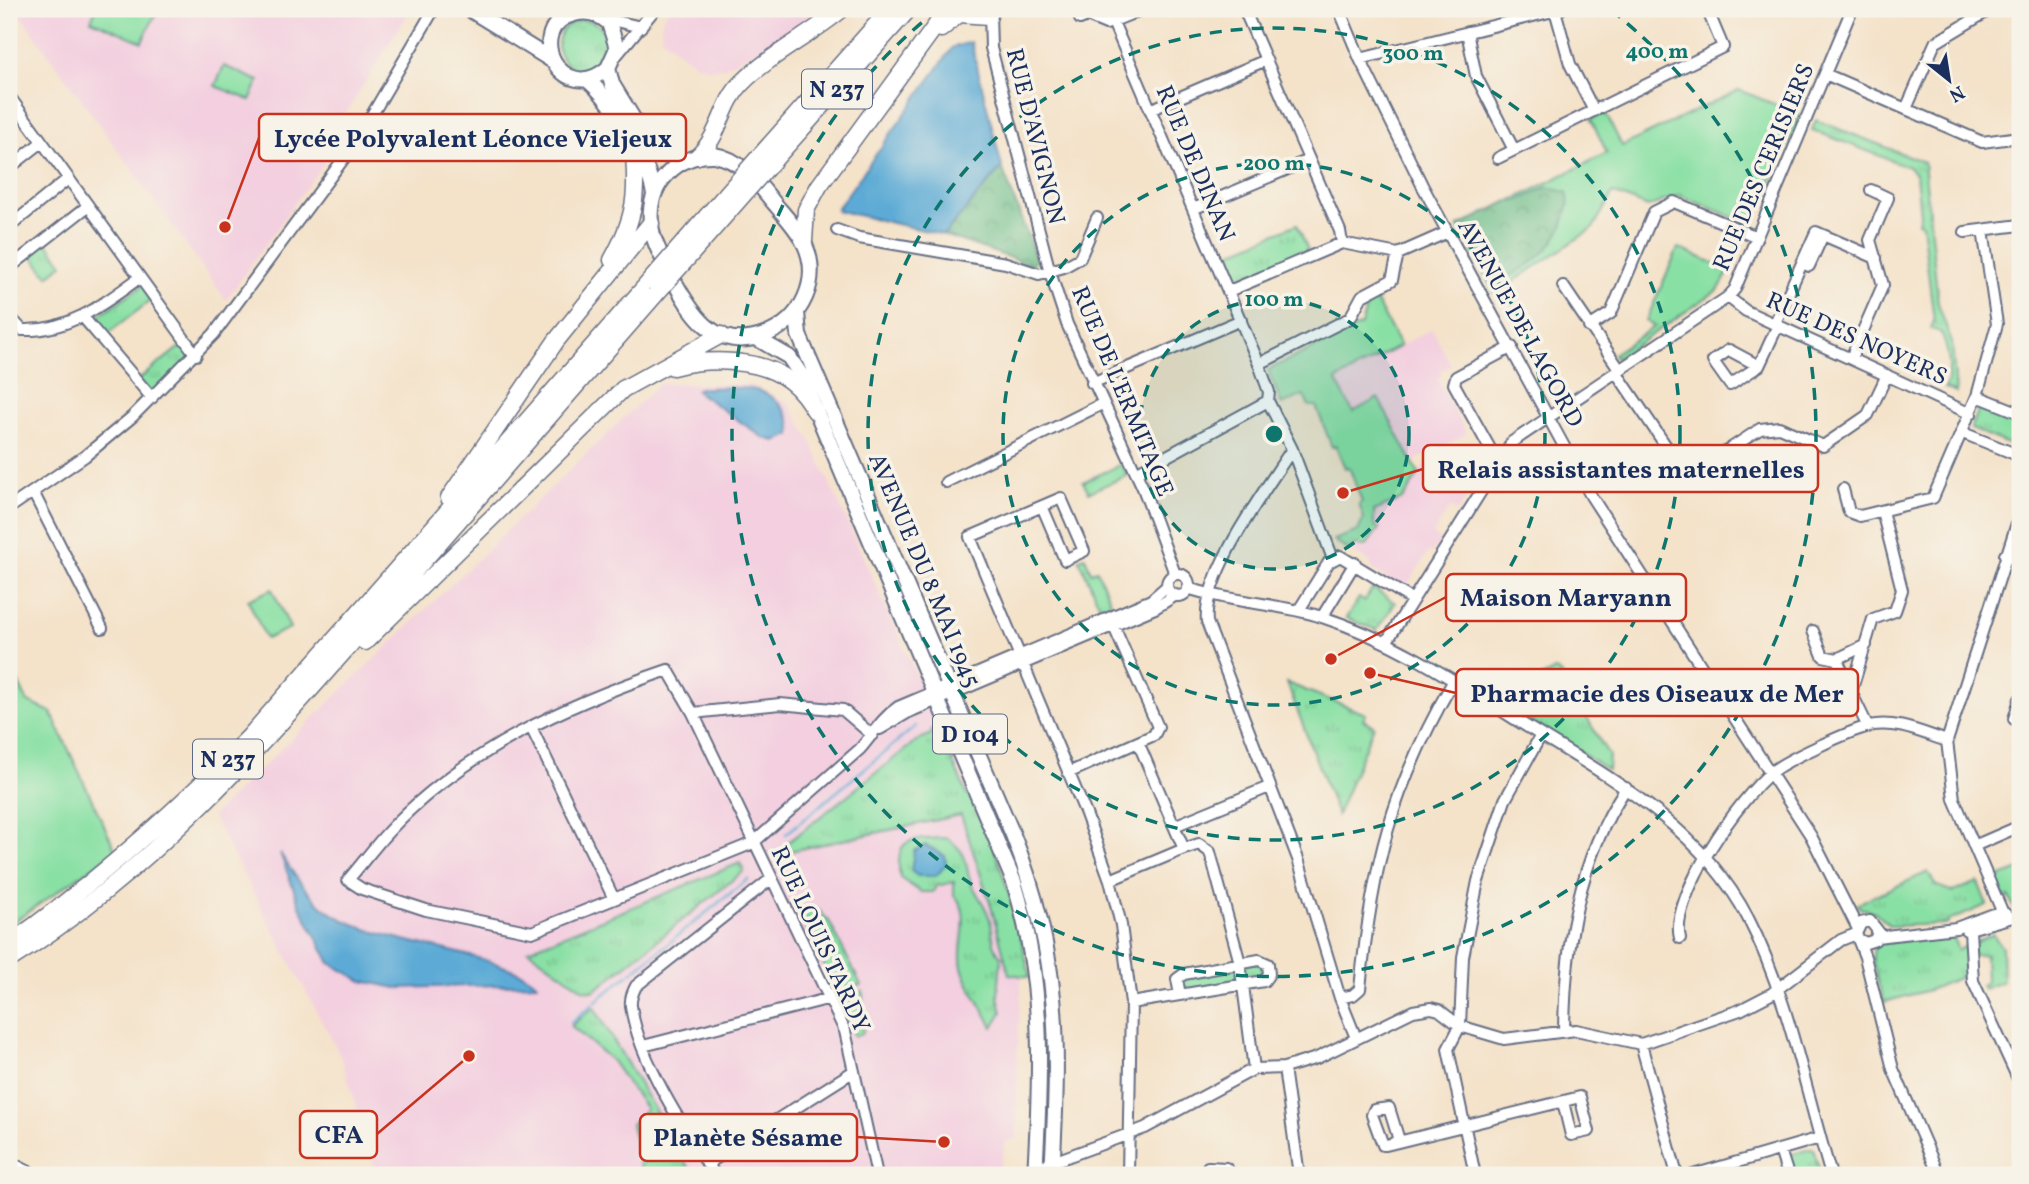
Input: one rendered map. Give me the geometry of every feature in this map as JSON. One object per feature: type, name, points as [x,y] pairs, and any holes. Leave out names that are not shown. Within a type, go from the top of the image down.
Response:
[{"type":"highway","points":[[698,156],[713,138],[725,108],[740,84],[842,9]]},
{"type":"highway","name":"N 237","points":[[9,960],[75,914],[166,837],[261,744],[762,164],[890,9]]},
{"type":"highway","name":"N 237","points":[[762,164],[909,9]]},
{"type":"highway","points":[[804,241],[806,210],[820,186],[948,9]]},
{"type":"highway","points":[[914,55],[959,14],[989,12]]},
{"type":"highway","points":[[596,288],[625,237],[634,211],[636,178],[633,145]]},
{"type":"highway","points":[[420,544],[432,520],[596,288],[650,223]]},
{"type":"highway","name":"N 237","points":[[9,944],[95,881],[187,800],[249,737],[653,288]]},
{"type":"highway","points":[[336,660],[363,644],[623,389],[721,335]]},
{"type":"highway","points":[[651,374],[690,363],[758,367],[790,381],[815,411]]},
{"type":"main road","points":[[469,9],[553,61],[570,77],[586,79],[607,100],[651,178],[654,194],[650,223],[655,241],[688,307],[702,324],[721,335]]},
{"type":"main road","points":[[553,61],[549,40],[553,30],[567,16],[592,13],[613,31],[612,85],[648,143],[681,161]]},
{"type":"main road","points":[[586,79],[612,62]]},
{"type":"main road","points":[[654,194],[661,181],[681,161],[698,156],[720,155],[744,169],[804,241],[811,270],[809,285],[797,312],[779,329],[756,338]]},
{"type":"main road","name":"AVENUE DU 8 MAI 1945","points":[[797,312],[799,335],[1023,858],[1045,934],[1057,1028],[1052,1169]]},
{"type":"main road","name":"AVENUE DU 8 MAI 1945","points":[[721,335],[756,338],[781,350],[795,364],[1007,864],[1029,937],[1038,990],[1041,1041],[1036,1171]]},
{"type":"street","points":[[9,508],[85,456],[152,398],[196,355],[230,315],[356,142],[432,9]]},
{"type":"street","points":[[612,62],[655,9]]},
{"type":"street","points":[[1080,19],[1087,16],[1101,23],[1113,22],[1143,9]]},
{"type":"street","points":[[1244,9],[1342,243]]},
{"type":"street","name":"AVENUE DE LAGORD","points":[[1339,9],[1360,59],[1448,232],[1591,496],[1811,836],[1842,895],[1866,933],[1865,957],[1893,1069],[1939,1175]]},
{"type":"street","points":[[1360,59],[1558,9],[1570,64],[1594,111]]},
{"type":"street","points":[[1498,158],[1723,47],[1707,9]]},
{"type":"street","name":"RUE DES CERISIERS","points":[[1387,641],[1512,442],[1728,297],[1757,237],[1852,9]]},
{"type":"street","points":[[1906,108],[1935,43],[1991,9]]},
{"type":"street","name":"RUE D'AVIGNON","points":[[989,12],[991,48],[1050,272]]},
{"type":"street","points":[[592,13],[641,27]]},
{"type":"street","name":"RUE DE DINAN","points":[[1113,22],[1241,320],[1269,392],[1268,401],[1292,449],[1333,559]]},
{"type":"street","points":[[1467,32],[1476,76],[1514,150]]},
{"type":"street","points":[[1150,110],[1266,60]]},
{"type":"street","points":[[1825,74],[1982,142],[2020,136]]},
{"type":"street","points":[[10,102],[196,355]]},
{"type":"street","points":[[9,168],[42,142]]},
{"type":"street","points":[[1193,209],[1308,159]]},
{"type":"street","points":[[9,227],[68,179]]},
{"type":"street","points":[[1864,253],[1888,198],[1871,190]]},
{"type":"street","points":[[1589,327],[1611,313],[1654,212],[1674,202],[1757,237]]},
{"type":"street","points":[[9,268],[88,206]]},
{"type":"street","points":[[1050,272],[1080,258],[1097,218]]},
{"type":"street","points":[[1965,232],[2020,225]]},
{"type":"street","name":"RUE DE L'ERMITAGE","points":[[837,230],[859,238],[1006,263],[1030,274],[1050,272],[1092,383],[1136,472],[1175,574]]},
{"type":"street","points":[[1843,489],[1849,512],[1860,516],[1933,498],[1978,396],[1997,324],[1983,230]]},
{"type":"street","points":[[1229,291],[1342,243],[1398,254],[1448,232]]},
{"type":"street","points":[[1759,366],[1816,232],[1876,258]]},
{"type":"street","points":[[1851,358],[1883,285],[1870,240]]},
{"type":"street","points":[[1259,364],[1350,318],[1362,296],[1392,280],[1398,254]]},
{"type":"street","points":[[9,316],[22,330],[83,317],[139,278]]},
{"type":"street","points":[[1563,286],[1672,455],[1677,458],[1719,456],[1760,429],[1779,427],[1823,446],[1868,415],[1886,375]]},
{"type":"street","name":"RUE DES NOYERS","points":[[1728,297],[1746,311],[1971,414]]},
{"type":"street","points":[[83,317],[152,398]]},
{"type":"street","points":[[1092,383],[1241,320]]},
{"type":"street","points":[[1498,463],[1454,384],[1456,377],[1512,347]]},
{"type":"street","points":[[1978,396],[2020,414]]},
{"type":"street","points":[[1136,472],[1268,401]]},
{"type":"street","points":[[946,482],[1102,404]]},
{"type":"street","points":[[1963,433],[2020,456]]},
{"type":"street","points":[[1292,449],[1216,573],[1207,596],[1207,622],[1298,859],[1340,998],[1356,1038]]},
{"type":"street","points":[[33,492],[102,628]]},
{"type":"street","points":[[1042,506],[1065,560],[1084,551],[1061,498],[1042,506],[970,537],[1110,880],[1121,925],[1131,1003],[1128,1175]]},
{"type":"street","points":[[1852,692],[1873,619],[1895,611],[1902,590],[1882,511]]},
{"type":"street","points":[[2011,914],[1974,846],[1954,799],[1947,741],[2020,514]]},
{"type":"street","points":[[1327,544],[1413,600]]},
{"type":"street","points":[[2005,555],[2020,561]]},
{"type":"street","points":[[1299,610],[1333,559],[1345,557]]},
{"type":"street","points":[[1322,617],[1356,563]]},
{"type":"street","points":[[1112,622],[1151,600],[1167,586],[1169,579],[1175,574],[1187,579],[1188,588]]},
{"type":"street","points":[[1167,586],[1176,595]]},
{"type":"street","points":[[1188,588],[1207,596],[1299,610],[1387,641],[1626,788],[1663,815],[1705,856],[1748,917],[1777,989],[1831,1175]]},
{"type":"street","points":[[614,899],[531,727],[457,773],[390,830],[348,880],[362,889],[426,910],[521,932],[532,932],[614,899],[753,843],[872,735],[891,712],[937,696],[1112,622],[1155,608],[1188,588]]},
{"type":"street","points":[[1068,773],[1154,735],[1158,727],[1112,622]]},
{"type":"street","points":[[1813,631],[1823,656],[1837,659],[1866,645]]},
{"type":"street","points":[[1837,659],[1868,727]]},
{"type":"street","name":"RUE LOUIS TARDY","points":[[531,727],[595,694],[668,670],[693,713],[845,1031],[877,1175]]},
{"type":"street","points":[[1340,998],[1353,995],[1360,989],[1374,876],[1385,833],[1420,742],[1454,680]]},
{"type":"street","points":[[2020,699],[2014,719],[2020,721]]},
{"type":"street","points":[[693,713],[780,704],[842,710],[872,735]]},
{"type":"street","points":[[1680,938],[1677,928],[1685,901],[1705,856],[1733,816],[1770,774],[1868,727],[1897,726],[1947,741]]},
{"type":"street","points":[[1475,1175],[1448,1056],[1449,1044],[1460,1026],[1463,957],[1478,881],[1505,800],[1541,735]]},
{"type":"street","points":[[1138,742],[1184,849]]},
{"type":"street","points":[[1174,826],[1269,787]]},
{"type":"street","points":[[1564,1031],[1564,978],[1575,912],[1594,853],[1626,788]]},
{"type":"street","points":[[1974,846],[2020,826]]},
{"type":"street","points":[[1110,880],[1199,844],[1210,852],[1240,963],[1254,1069]]},
{"type":"street","points":[[715,1175],[672,1107],[643,1046],[631,1006],[636,986],[771,879]]},
{"type":"street","points":[[1018,1175],[1052,1169],[1130,1134],[1254,1069],[1284,1068],[1317,1058],[1413,1011],[1431,1008],[1439,1010],[1460,1026],[1504,1039],[1564,1031],[1589,1031],[1641,1044],[1715,1021],[1777,989],[1841,940],[1866,933],[1901,934],[1956,929],[2011,914]]},
{"type":"street","points":[[1956,929],[1970,931],[2011,914]]},
{"type":"street","points":[[1970,931],[1973,981],[2020,1083]]},
{"type":"street","points":[[1131,1003],[1180,995],[1242,984],[1264,981],[1269,974],[1265,960],[1179,975],[1177,979],[1180,995]]},
{"type":"street","points":[[643,1046],[831,998]]},
{"type":"street","points":[[1641,1044],[1676,1175]]},
{"type":"street","points":[[1284,1068],[1299,1175]]},
{"type":"street","points":[[707,1164],[855,1071]]},
{"type":"street","points":[[1396,1142],[1563,1102]]},
{"type":"street","points":[[1693,1175],[1820,1138]]},
{"type":"street","points":[[1780,1150],[1788,1175]]},
{"type":"street","points":[[9,1162],[36,1175]]},
{"type":"street","points":[[1203,1175],[1208,1167],[1226,1168],[1232,1175]]},
{"type":"shaded area","points":[[16,9],[411,9],[324,149],[330,154],[226,300]]},
{"type":"shaded area","points":[[670,9],[822,9],[798,29],[724,67],[710,69],[692,62],[661,37],[662,19]]},
{"type":"shaded area","points":[[1432,329],[1451,365],[1439,371],[1441,376],[1437,379],[1467,434],[1412,462],[1378,398],[1353,412],[1336,380]]},
{"type":"shaded area","points":[[660,383],[751,385],[788,403],[809,437],[971,796],[1022,972],[1017,1062],[1017,1139],[1005,1142],[999,1175],[377,1175],[341,1057],[212,816]]},
{"type":"shaded area","points":[[1441,451],[1445,458],[1477,481],[1458,512],[1450,507],[1433,534],[1441,540],[1432,553],[1429,551],[1404,590],[1372,569],[1370,561],[1347,550],[1360,545],[1374,525],[1373,514],[1376,508],[1403,499],[1428,459]]},
{"type":"green space","points":[[96,9],[158,9],[142,42],[91,20]]},
{"type":"green space","points":[[583,20],[601,27],[608,45],[601,63],[583,70],[565,63],[558,45],[565,27]]},
{"type":"green space","points":[[224,66],[259,81],[250,100],[215,86]]},
{"type":"green space","points":[[1739,90],[1801,115],[1752,225],[1679,195],[1648,207],[1613,193],[1593,228],[1495,294],[1491,287],[1526,267],[1553,241],[1565,218],[1568,202],[1567,192],[1547,187],[1515,202],[1511,201],[1607,153],[1591,119],[1605,112],[1622,146]]},
{"type":"green space","points":[[1816,120],[1924,162],[1938,303],[1952,343],[1956,393],[1945,388],[1949,375],[1946,346],[1941,333],[1931,328],[1934,321],[1922,224],[1918,222],[1920,215],[1916,175],[1909,167],[1812,130]]},
{"type":"green space","points":[[1002,167],[1036,258],[1034,263],[1028,264],[944,235]]},
{"type":"green space","points":[[1547,187],[1567,192],[1568,208],[1560,231],[1536,259],[1491,287],[1458,227],[1508,201],[1515,202]]},
{"type":"green space","points":[[1297,224],[1308,250],[1234,282],[1223,256]]},
{"type":"green space","points":[[45,240],[63,264],[48,276],[29,252]]},
{"type":"green space","points":[[1678,248],[1730,270],[1719,289],[1616,359],[1613,354],[1655,326],[1646,321]]},
{"type":"green space","points":[[144,284],[154,298],[102,338],[88,323]]},
{"type":"green space","points":[[1373,295],[1400,346],[1336,380],[1353,412],[1378,398],[1419,474],[1403,499],[1374,511],[1374,525],[1379,528],[1366,546],[1356,545],[1347,550],[1334,540],[1358,531],[1364,518],[1359,504],[1362,502],[1349,467],[1345,468],[1336,446],[1332,447],[1316,406],[1309,406],[1303,395],[1282,405],[1268,370],[1361,325],[1368,302],[1364,299]]},
{"type":"green space","points":[[186,342],[196,355],[152,398],[137,381]]},
{"type":"green space","points":[[1981,403],[2020,419],[2020,449],[1971,429]]},
{"type":"green space","points":[[1122,464],[1127,476],[1089,492],[1083,482]]},
{"type":"green space","points":[[1085,557],[1091,572],[1097,570],[1113,607],[1102,611],[1079,559]]},
{"type":"green space","points":[[1373,588],[1395,603],[1377,630],[1346,618],[1359,598],[1364,601]]},
{"type":"green space","points":[[272,589],[290,628],[266,639],[248,600]]},
{"type":"green space","points":[[1555,670],[1561,673],[1609,756],[1608,770],[1498,701]]},
{"type":"green space","points":[[16,678],[28,702],[51,712],[116,851],[9,925],[9,682]]},
{"type":"green space","points":[[1287,683],[1366,714],[1363,720],[1374,726],[1337,815]]},
{"type":"green space","points":[[938,727],[967,795],[974,797],[991,841],[1013,908],[1030,977],[1009,974],[991,906],[961,815],[790,851],[786,844],[916,741],[933,733],[931,730]]},
{"type":"green space","points":[[947,838],[964,857],[971,882],[989,916],[994,944],[1001,957],[998,996],[1002,1012],[993,1027],[962,967],[964,920],[960,903],[954,896],[954,882],[936,886],[933,892],[921,892],[900,878],[902,847],[914,840]]},
{"type":"green space","points":[[740,863],[744,871],[594,991],[584,990],[528,950]]},
{"type":"green space","points":[[2020,869],[2020,909],[2015,911],[2009,896],[2004,898],[1996,878]]},
{"type":"green space","points":[[1928,872],[1935,885],[1953,892],[1978,882],[1987,905],[1948,921],[1948,924],[1890,926],[1875,912],[1860,908],[1856,904]]},
{"type":"green space","points":[[796,908],[817,909],[829,921],[861,985],[837,991]]},
{"type":"green space","points":[[1952,934],[1958,950],[1967,946],[1968,974],[1929,990],[1884,1002],[1873,962],[1875,947],[1879,942]]},
{"type":"green space","points":[[1993,934],[2002,948],[2003,981],[1983,989],[1981,985],[1986,982],[1985,955],[1973,955],[1972,944]]},
{"type":"green space","points":[[1265,960],[1268,979],[1180,995],[1179,975]]},
{"type":"green space","points":[[863,991],[863,1033],[854,1036],[840,998]]},
{"type":"green space","points":[[594,1007],[693,1175],[642,1175],[631,1124],[646,1109],[611,1060],[571,1026]]},
{"type":"green space","points":[[1813,1148],[1821,1175],[1789,1175],[1786,1156]]},
{"type":"water","points":[[971,42],[1002,167],[944,235],[836,210],[953,47]]},
{"type":"water","points":[[699,388],[744,388],[766,394],[785,411],[791,435],[775,441],[764,438],[696,391]]},
{"type":"water","points":[[925,845],[945,856],[946,865],[936,876],[918,876],[911,871],[914,851]]},
{"type":"water","points":[[280,853],[315,899],[342,919],[398,939],[494,963],[523,974],[537,984],[397,988],[362,981],[330,963],[300,906]]},
{"type":"waterway","points":[[786,834],[916,726]]},
{"type":"waterway","points":[[676,937],[748,879]]},
{"type":"waterway","points":[[631,973],[674,939]]},
{"type":"waterway","points":[[595,1002],[628,975]]},
{"type":"waterway","points":[[570,1023],[592,1005]]},
{"type":"place","name":"Lycée Polyvalent Léonce Vieljeux","points":[[225,227]]},
{"type":"place","name":"Relais assistantes maternelles","points":[[1343,493]]},
{"type":"place","name":"Maison Maryann","points":[[1331,659]]},
{"type":"place","name":"Pharmacie des Oiseaux de Mer","points":[[1370,673]]},
{"type":"place","name":"CFA","points":[[469,1056]]},
{"type":"place","name":"Planète Sésame","points":[[944,1142]]}]
